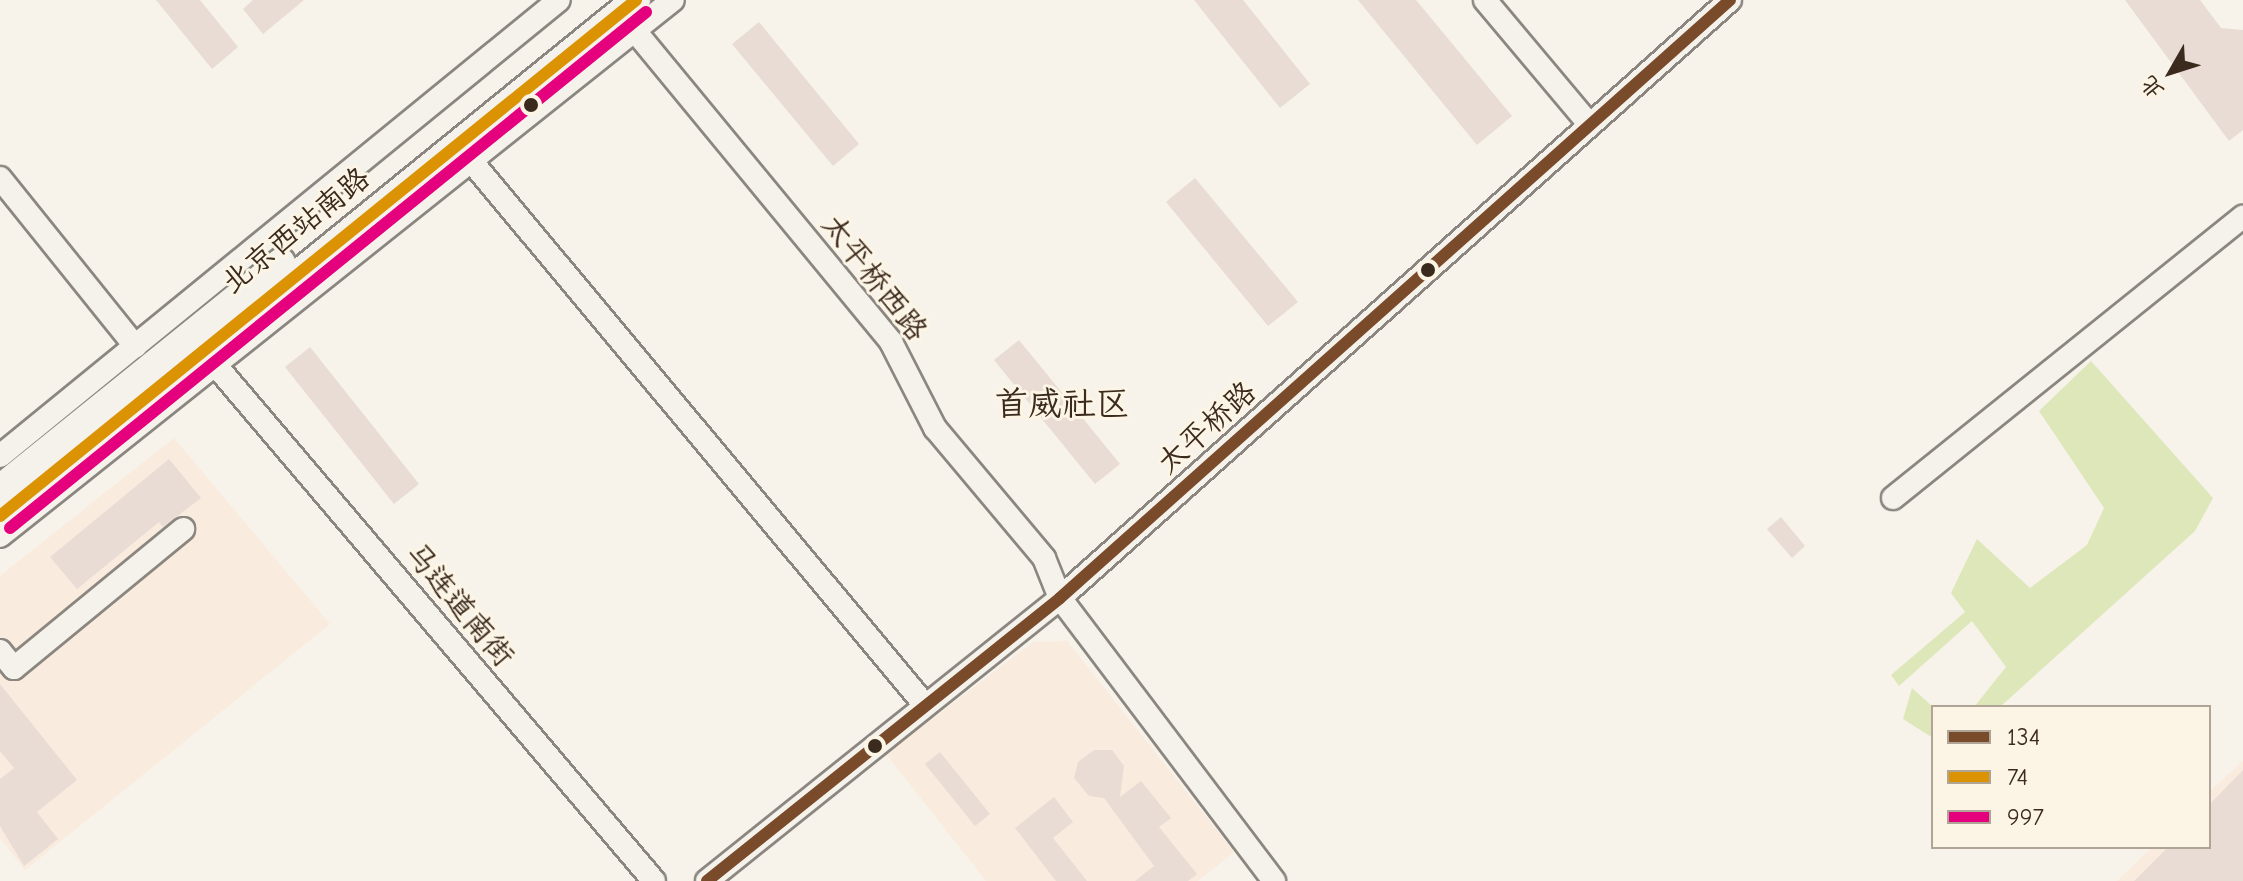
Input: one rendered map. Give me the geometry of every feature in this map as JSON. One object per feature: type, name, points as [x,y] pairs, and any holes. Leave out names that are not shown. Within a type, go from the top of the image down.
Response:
[{"type":"main road","name":"北京西站南路","points":[[0,489],[605,0]]},
{"type":"main road","name":"北京西站南路","points":[[0,516],[636,0]]},
{"type":"street","name":"北京西站南路","points":[[0,456],[559,0]]},
{"type":"street","name":"北京西站南路","points":[[0,536],[218,368],[673,0]]},
{"type":"street","points":[[1485,0],[1590,125]]},
{"type":"street","name":"太平桥路","points":[[707,881],[1060,598],[1730,0]]},
{"type":"street","name":"太平桥西路","points":[[635,31],[891,342],[935,428],[1044,558],[1060,598],[1274,881]]},
{"type":"street","points":[[472,162],[925,705]]},
{"type":"street","points":[[0,178],[135,346]]},
{"type":"street","points":[[1893,498],[2243,217]]},
{"type":"street","name":"马连道南街","points":[[218,368],[654,881]]},
{"type":"street","points":[[0,651],[14,668],[183,529]]},
{"type":"shaded area","points":[[174,438],[330,624],[25,870],[0,838],[0,576]]},
{"type":"shaded area","points":[[1067,641],[1234,852],[1198,881],[986,881],[886,754],[1033,642]]},
{"type":"shaded area","points":[[2243,761],[2243,881],[2117,881],[2150,849],[2211,849],[2211,790]]},
{"type":"green space","points":[[2091,361],[2213,498],[2195,531],[2002,705],[1976,705],[2006,667],[1972,621],[1899,686],[1891,675],[1965,612],[1951,593],[1977,539],[2030,588],[2087,545],[2104,508],[2039,411]]},
{"type":"green space","points":[[1912,688],[1931,705],[1931,737],[1903,719]]},
{"type":"building","points":[[156,0],[200,0],[238,47],[212,69]]},
{"type":"building","points":[[253,0],[304,0],[263,34],[243,9]]},
{"type":"building","points":[[1194,0],[1243,0],[1310,84],[1280,108]]},
{"type":"building","points":[[1358,0],[1416,0],[1512,116],[1477,145]]},
{"type":"building","points":[[2125,0],[2200,0],[2221,28],[2243,30],[2243,130],[2229,141]]},
{"type":"building","points":[[759,22],[859,144],[833,166],[732,44]]},
{"type":"building","points":[[1195,178],[1298,302],[1268,326],[1166,202]]},
{"type":"building","points":[[1019,340],[1120,464],[1095,484],[994,360]]},
{"type":"building","points":[[310,347],[419,484],[394,504],[285,367]]},
{"type":"building","points":[[169,459],[201,498],[163,527],[159,522],[77,589],[50,557]]},
{"type":"building","points":[[1781,517],[1805,546],[1792,558],[1767,529]]},
{"type":"building","points":[[0,684],[77,780],[37,812],[58,839],[24,866],[0,826],[0,779],[14,768],[0,751]]},
{"type":"building","points":[[1094,750],[1112,750],[1124,766],[1120,797],[1141,781],[1171,818],[1159,827],[1197,874],[1188,881],[1135,881],[1154,866],[1104,798],[1089,796],[1074,778],[1078,762]]},
{"type":"building","points":[[940,752],[990,814],[975,826],[925,764]]},
{"type":"building","points":[[2243,770],[2243,881],[2134,881],[2166,849],[2211,849],[2211,803]]},
{"type":"building","points":[[1054,797],[1073,822],[1053,838],[1087,881],[1056,881],[1015,828]]},
{"type":"transit line","name":"74","points":[[0,516],[636,0]]},
{"type":"transit line","name":"134","points":[[707,881],[1060,598],[1730,0]]},
{"type":"transit line","name":"997","points":[[10,528],[646,12]]},
{"type":"district","name":"首威社区","points":[[1062,405]]}]
